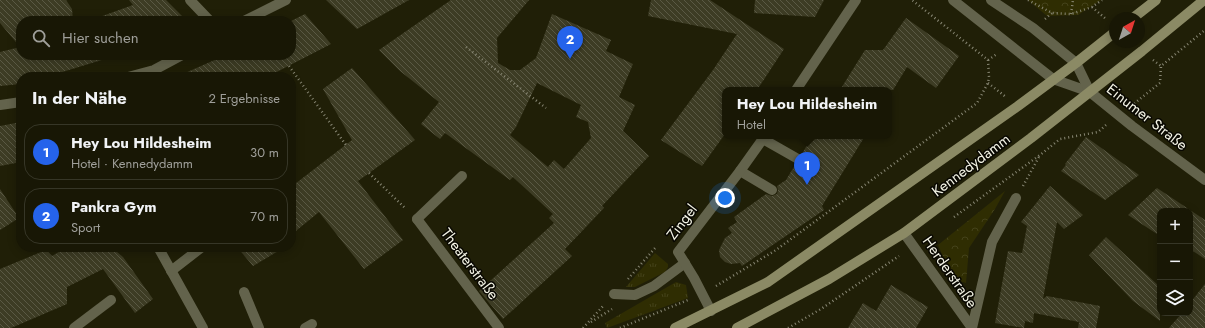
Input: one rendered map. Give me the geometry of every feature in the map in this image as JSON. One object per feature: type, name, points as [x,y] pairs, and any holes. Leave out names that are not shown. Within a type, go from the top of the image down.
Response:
[{"type":"main road","points":[[1141,12],[1156,0]]},
{"type":"main road","name":"Kennedydamm","points":[[737,328],[829,279],[904,233],[1025,143],[1204,0]]},
{"type":"main road","name":"Kennedydamm","points":[[675,328],[768,282],[1018,106],[1109,37]]},
{"type":"street","points":[[190,0],[205,16]]},
{"type":"street","points":[[254,16],[286,0]]},
{"type":"street","points":[[798,87],[856,0]]},
{"type":"street","points":[[953,0],[1053,79],[1090,92]]},
{"type":"street","points":[[991,0],[1033,28],[1076,63],[1090,92]]},
{"type":"street","points":[[147,72],[154,70],[173,60]]},
{"type":"street","name":"Einumer Straße","points":[[1090,92],[1132,126],[1205,180]]},
{"type":"street","points":[[0,105],[16,103]]},
{"type":"street","name":"Zingel","points":[[711,311],[694,278],[678,252],[763,139]]},
{"type":"street","points":[[767,139],[798,159]]},
{"type":"street","points":[[740,171],[772,190]]},
{"type":"street","points":[[417,219],[462,176]]},
{"type":"street","name":"Herderstraße","points":[[972,328],[992,242],[1016,198]]},
{"type":"street","name":"Theaterstraße","points":[[417,219],[499,328]]},
{"type":"street","name":"Herderstraße","points":[[904,233],[972,328]]},
{"type":"street","points":[[161,252],[203,328]]},
{"type":"street","points":[[171,271],[196,252]]},
{"type":"street","points":[[614,294],[635,295],[654,286],[684,263]]},
{"type":"street","points":[[244,292],[258,328]]},
{"type":"street","points":[[74,328],[111,300]]},
{"type":"path","points":[[620,328],[702,294],[776,250],[977,103],[988,82],[988,60],[912,0]]},
{"type":"path","points":[[1028,0],[1052,13],[1071,14],[1092,7],[1102,0]]},
{"type":"path","points":[[1071,14],[1074,0]]},
{"type":"path","points":[[1092,7],[1109,22]]},
{"type":"path","points":[[1161,66],[1205,30]]},
{"type":"path","points":[[466,47],[546,108]]},
{"type":"path","points":[[289,66],[293,72]]},
{"type":"path","points":[[296,76],[346,145]]},
{"type":"path","points":[[1016,198],[1040,155]]},
{"type":"path","points":[[369,173],[417,219]]},
{"type":"path","points":[[583,328],[656,247]]},
{"type":"green space","points":[[1028,0],[1101,0],[1078,15],[1047,16]]},
{"type":"green space","points":[[1005,191],[969,248],[966,283],[953,279],[938,245]]},
{"type":"green space","points":[[655,253],[668,264],[665,272],[635,287],[626,287]]},
{"type":"green space","points":[[676,282],[686,285],[688,298],[607,328],[605,323]]},
{"type":"building","points":[[0,0],[66,0],[72,9],[73,16],[16,16],[16,42],[0,23]]},
{"type":"building","points":[[129,0],[166,0],[182,16],[102,16],[133,5]]},
{"type":"building","points":[[326,0],[409,0],[357,29]]},
{"type":"building","points":[[451,0],[529,0],[497,38],[498,63],[510,70],[520,70],[536,58],[552,14],[611,40],[606,51],[633,64],[619,97],[635,105],[623,131],[649,156],[602,206],[604,208],[565,249],[572,256],[503,319],[479,291],[554,223],[549,218],[553,214],[513,177],[510,180],[445,133],[440,139],[421,124],[439,102],[400,71],[379,50]],"holes":[[[537,83],[581,105],[576,117],[588,122],[591,138],[564,169],[554,160],[548,167],[510,135],[516,127]]]},
{"type":"building","points":[[651,0],[710,0],[784,49],[759,87],[722,87],[722,138],[702,166],[661,140],[713,70],[737,34],[648,16]]},
{"type":"building","points":[[755,0],[824,0],[815,17],[754,13]]},
{"type":"building","points":[[305,14],[331,44],[277,72],[187,72],[215,60],[296,60],[296,18]]},
{"type":"building","points":[[906,18],[959,56],[936,88],[907,67],[893,90],[892,87],[842,87],[865,50],[883,50]]},
{"type":"building","points":[[16,48],[16,60],[102,60],[62,72],[16,72],[16,84],[0,86],[0,52]]},
{"type":"building","points":[[352,68],[415,140],[358,181],[403,240],[364,269],[319,212],[296,231],[296,183],[352,140],[323,89]]},
{"type":"building","points":[[16,123],[16,163],[0,166],[0,126]]},
{"type":"building","points":[[1086,137],[1139,175],[1105,200],[1061,171]]},
{"type":"building","points":[[810,139],[863,139],[822,206],[824,210],[742,266],[740,263],[731,264],[725,262],[720,257],[719,250],[725,238],[732,233],[728,228],[737,222],[734,217],[766,194],[772,196],[777,194],[777,186],[786,180],[795,165],[803,163],[804,159],[802,154]]},
{"type":"building","points":[[1050,186],[1083,215],[1064,229],[1057,222],[1043,299],[1047,296],[1100,306],[1096,328],[1078,328],[1079,322],[1034,313],[1033,323],[1025,321],[1024,328],[995,323],[1008,251],[1022,253],[1027,226],[1021,222]]},
{"type":"building","points":[[1157,188],[1187,208],[1157,208],[1157,234],[1128,215]]},
{"type":"building","points":[[0,189],[16,213],[16,220],[0,230]]},
{"type":"building","points":[[1193,212],[1205,220],[1205,259],[1193,251]]},
{"type":"building","points":[[1106,237],[1157,284],[1157,316],[1160,316],[1160,321],[1133,301],[1089,255]]},
{"type":"building","points":[[41,252],[48,252],[52,256],[59,252],[117,252],[123,257],[153,299],[135,313],[103,269],[67,287],[67,304],[11,328],[0,328],[0,269]]},
{"type":"building","points":[[241,252],[277,252],[253,266]]},
{"type":"building","points":[[1205,284],[1205,328],[1169,328],[1179,316],[1193,316],[1193,299]]},
{"type":"building","points":[[891,285],[928,307],[916,328],[848,328],[863,303],[876,311]]},
{"type":"place","name":"Pankra Gym","points":[[570,59]]},
{"type":"place","name":"Hey Lou Hildesheim","points":[[807,185]]}]
